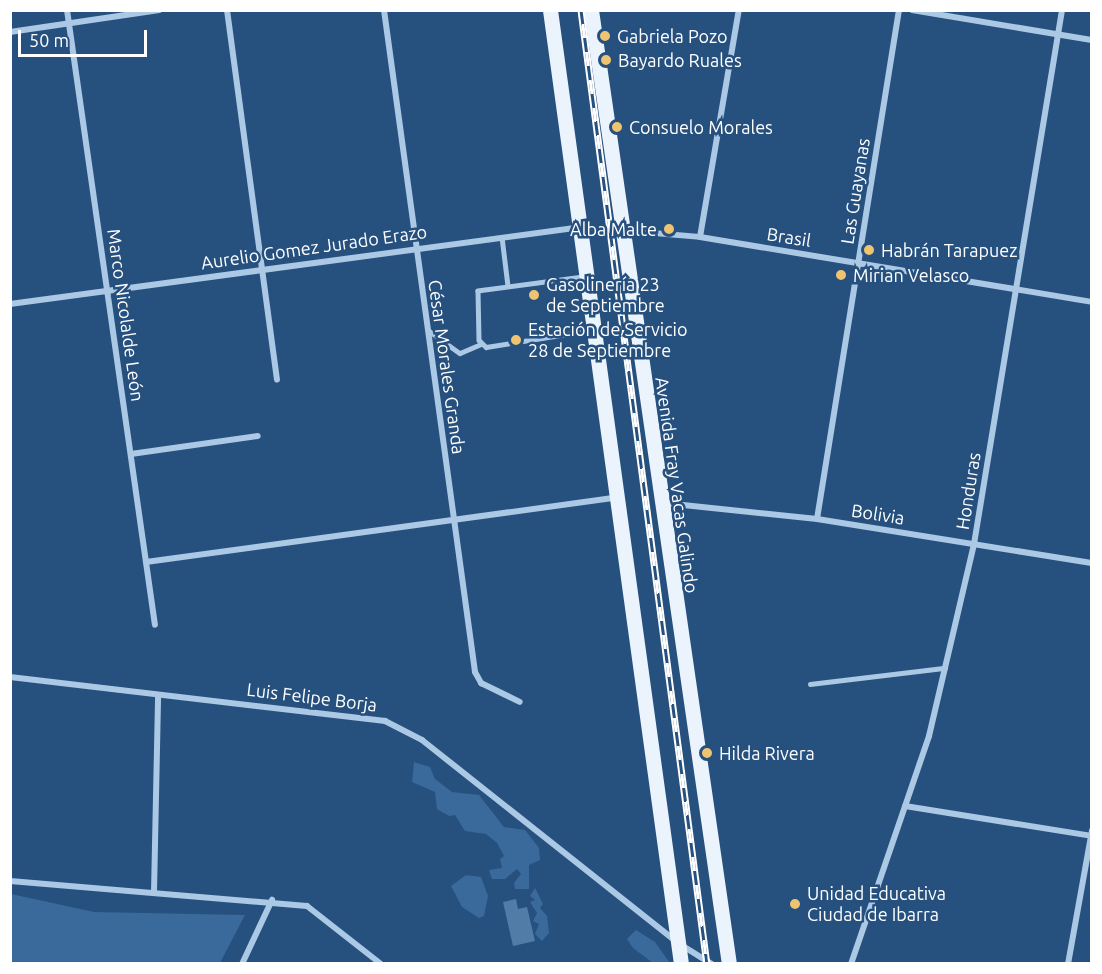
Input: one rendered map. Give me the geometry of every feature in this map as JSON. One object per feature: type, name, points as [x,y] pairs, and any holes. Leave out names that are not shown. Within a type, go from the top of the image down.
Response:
[{"type":"main road","points":[[550,10],[582,227],[616,498],[681,963]]},
{"type":"main road","name":"Avenida Fray Vacas Galindo","points":[[591,10],[659,502],[729,963]]},
{"type":"street","name":"Marco Nicolalde León","points":[[68,10],[155,625]]},
{"type":"street","points":[[10,32],[159,10]]},
{"type":"street","points":[[227,10],[277,380]]},
{"type":"street","name":"César Morales Granda","points":[[384,10],[475,672],[481,683],[520,702]]},
{"type":"street","points":[[700,237],[739,10]]},
{"type":"street","name":"Las Guayanas","points":[[817,519],[899,10]]},
{"type":"street","points":[[912,10],[1092,40]]},
{"type":"street","name":"Honduras","points":[[851,963],[929,736],[974,544],[1062,10]]},
{"type":"street","name":"Aurelio Gomez Jurado Erazo","points":[[10,304],[582,227],[623,230]]},
{"type":"street","name":"Brasil","points":[[623,230],[700,237],[1092,302]]},
{"type":"street","points":[[131,454],[258,436]]},
{"type":"street","points":[[146,561],[453,523],[616,498]]},
{"type":"street","name":"Bolivia","points":[[659,502],[817,519],[1092,563]]},
{"type":"street","name":"Luis Felipe Borja","points":[[10,677],[385,721],[422,740],[678,943],[711,963]]},
{"type":"street","points":[[154,892],[158,695]]},
{"type":"street","points":[[905,807],[1091,834],[1068,963]]},
{"type":"street","points":[[10,881],[272,900],[307,906],[381,963]]},
{"type":"street","points":[[242,963],[272,900]]},
{"type":"lane","points":[[502,237],[508,286]]},
{"type":"lane","points":[[481,344],[478,291],[588,276]]},
{"type":"lane","points":[[427,329],[447,347],[460,353],[481,344],[595,330]]},
{"type":"lane","points":[[810,684],[945,668]]},
{"type":"shaded area","points":[[414,762],[430,767],[435,779],[452,792],[479,795],[504,827],[525,830],[539,848],[540,860],[529,865],[529,889],[515,889],[514,883],[521,874],[517,869],[505,879],[492,879],[489,870],[502,868],[500,859],[504,856],[497,843],[486,834],[465,831],[455,815],[449,816],[437,809],[435,792],[412,782]]},
{"type":"shaded area","points":[[466,875],[481,877],[488,896],[484,916],[479,918],[462,907],[451,886]]},
{"type":"shaded area","points":[[535,888],[543,904],[540,908],[547,916],[549,933],[542,941],[535,934],[539,924],[533,921],[537,913],[530,902],[535,900],[530,896]]},
{"type":"shaded area","points":[[11,894],[94,912],[245,915],[220,963],[11,963]]},
{"type":"shaded area","points":[[636,930],[655,942],[670,963],[653,963],[633,948],[627,939]]},
{"type":"building","points":[[516,899],[518,909],[527,907],[535,941],[513,946],[503,902]]},
{"type":"railway","points":[[581,10],[707,964]]},
{"type":"place","name":"Gabriela Pozo","points":[[605,36]]},
{"type":"place","name":"Bayardo Ruales","points":[[606,60]]},
{"type":"place","name":"Consuelo Morales","points":[[617,127]]},
{"type":"place","name":"Alba Malte","points":[[669,229]]},
{"type":"place","name":"Habrán Tarapuez","points":[[869,250]]},
{"type":"place","name":"Mirian Velasco","points":[[841,275]]},
{"type":"place","name":"Gasolinería 23 de Septiembre","points":[[534,295]]},
{"type":"place","name":"Estación de Servicio 28 de Septiembre","points":[[516,340]]},
{"type":"place","name":"Hilda Rivera","points":[[707,753]]},
{"type":"place","name":"Unidad Educativa Ciudad de Ibarra","points":[[795,904]]}]
